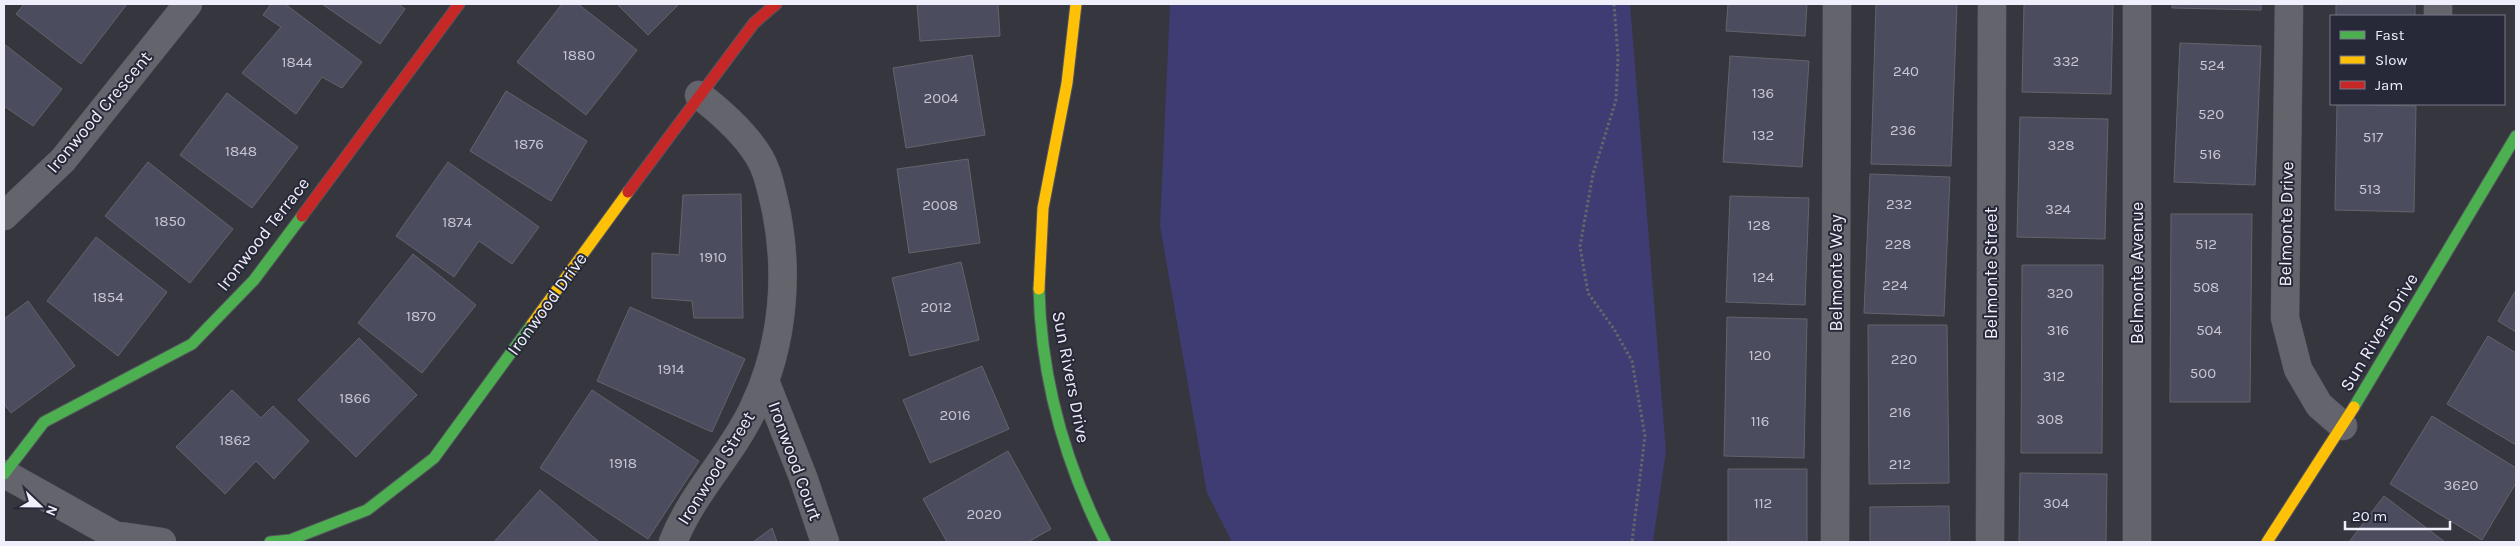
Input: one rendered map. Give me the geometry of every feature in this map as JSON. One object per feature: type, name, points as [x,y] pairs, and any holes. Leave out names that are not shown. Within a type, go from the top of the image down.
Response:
[{"type":"street","name":"Ironwood Crescent","points":[[4,216],[63,160],[188,4]]},
{"type":"street","name":"Ironwood Terrace","points":[[4,474],[44,422],[192,344],[254,280],[459,4]]},
{"type":"street","name":"Ironwood Drive","points":[[270,542],[290,540],[367,510],[434,458],[699,96],[754,23],[776,4]]},
{"type":"street","name":"Sun Rivers Drive","points":[[1076,4],[1066,92],[1046,184],[1041,224],[1039,304],[1043,344],[1059,423],[1085,500],[1106,542]]},
{"type":"street","name":"Belmonte Way","points":[[1835,542],[1837,4]]},
{"type":"street","name":"Belmonte Street","points":[[1990,542],[1992,4]]},
{"type":"street","name":"Belmonte Avenue","points":[[2137,4],[2137,542]]},
{"type":"street","name":"Belmonte Drive","points":[[2289,4],[2285,318],[2298,369],[2319,404],[2343,426]]},
{"type":"street","name":"Ironwood Street","points":[[673,542],[690,506],[740,435],[765,381],[777,337],[783,279],[778,219],[770,184],[758,155],[720,111],[699,96]]},
{"type":"street","name":"Sun Rivers Drive","points":[[2267,542],[2343,426],[2516,136]]},
{"type":"street","name":"Ironwood Court","points":[[765,381],[803,477],[825,542]]},
{"type":"street","points":[[4,474],[114,535],[162,542]]},
{"type":"path","points":[[1614,4],[1618,56],[1616,100],[1593,174],[1580,246],[1588,293],[1614,329],[1632,361],[1646,436],[1632,542]]},
{"type":"shaded area","points":[[1170,4],[1630,4],[1666,451],[1653,542],[1232,542],[1207,493],[1160,226]]},
{"type":"building","points":[[24,4],[127,4],[81,64],[16,14]]},
{"type":"building","points":[[271,4],[285,4],[362,62],[342,88],[322,77],[296,114],[242,73],[281,27],[263,15]]},
{"type":"building","points":[[322,4],[398,4],[405,9],[380,44]]},
{"type":"building","points":[[562,4],[578,4],[637,50],[586,115],[517,62]]},
{"type":"building","points":[[617,4],[679,4],[648,35]]},
{"type":"building","points":[[917,4],[998,4],[1000,36],[920,41]]},
{"type":"building","points":[[1728,4],[1807,4],[1805,36],[1726,31]]},
{"type":"building","points":[[1876,4],[1957,4],[1951,166],[1871,164]]},
{"type":"building","points":[[2024,4],[2113,4],[2111,94],[2022,92]]},
{"type":"building","points":[[2172,4],[2261,4],[2261,10],[2172,8]]},
{"type":"building","points":[[2336,4],[2415,4],[2415,15],[2336,15]]},
{"type":"building","points":[[2180,43],[2261,46],[2255,185],[2174,182]]},
{"type":"building","points":[[4,44],[62,89],[33,126],[4,106]]},
{"type":"building","points":[[972,55],[985,135],[906,148],[893,68]]},
{"type":"building","points":[[1730,56],[1809,61],[1802,167],[1723,162]]},
{"type":"building","points":[[506,91],[587,141],[551,201],[470,151]]},
{"type":"building","points":[[227,93],[298,147],[252,208],[180,155]]},
{"type":"building","points":[[2337,105],[2416,106],[2414,212],[2335,210]]},
{"type":"building","points":[[2020,117],[2108,119],[2105,239],[2017,237]]},
{"type":"building","points":[[968,159],[980,243],[909,253],[897,169]]},
{"type":"building","points":[[148,162],[233,229],[190,283],[105,216]]},
{"type":"building","points":[[448,162],[539,227],[512,264],[479,241],[454,277],[396,236]]},
{"type":"building","points":[[1870,174],[1950,177],[1944,316],[1864,313]]},
{"type":"building","points":[[741,194],[743,318],[694,318],[692,301],[652,298],[652,253],[679,255],[683,195]]},
{"type":"building","points":[[1730,196],[1809,198],[1805,305],[1726,302]]},
{"type":"building","points":[[2171,214],[2252,214],[2250,402],[2170,402]]},
{"type":"building","points":[[96,237],[167,292],[118,356],[47,301]]},
{"type":"building","points":[[413,254],[476,305],[422,373],[358,323]]},
{"type":"building","points":[[961,262],[979,340],[910,356],[892,278]]},
{"type":"building","points":[[2022,265],[2103,265],[2102,453],[2021,453]]},
{"type":"building","points":[[2516,290],[2516,332],[2498,321]]},
{"type":"building","points":[[28,301],[75,366],[11,413],[4,404],[4,319]]},
{"type":"building","points":[[630,307],[745,359],[712,432],[597,381]]},
{"type":"building","points":[[1727,317],[1807,319],[1804,458],[1724,456]]},
{"type":"building","points":[[1868,325],[1947,325],[1949,483],[1869,484]]},
{"type":"building","points":[[2488,336],[2516,353],[2516,445],[2447,404]]},
{"type":"building","points":[[359,338],[417,395],[356,457],[298,400]]},
{"type":"building","points":[[982,366],[1009,429],[930,463],[903,400]]},
{"type":"building","points":[[232,390],[261,418],[273,406],[309,441],[274,479],[256,461],[225,494],[176,447]]},
{"type":"building","points":[[592,390],[699,461],[648,539],[540,468]]},
{"type":"building","points":[[2432,416],[2516,468],[2516,483],[2482,540],[2390,484]]},
{"type":"building","points":[[1008,451],[1051,529],[1028,542],[947,542],[923,499]]},
{"type":"building","points":[[1728,469],[1807,469],[1807,542],[1728,542]]},
{"type":"building","points":[[2020,473],[2107,474],[2106,542],[2019,542]]},
{"type":"building","points":[[540,490],[599,542],[494,542]]},
{"type":"building","points":[[2384,496],[2445,542],[2349,542]]},
{"type":"building","points":[[1949,506],[1950,542],[1870,542],[1870,507]]},
{"type":"building","points":[[772,528],[777,542],[753,542]]},
{"type":"traffic: fast","points":[[2354,407],[2516,136]]},
{"type":"traffic: fast","points":[[4,474],[44,422],[192,344],[254,280],[302,216]]},
{"type":"traffic: fast","points":[[1039,289],[1045,355],[1058,419],[1078,482],[1105,542]]},
{"type":"traffic: fast","points":[[270,542],[290,540],[367,510],[434,458],[532,324]]},
{"type":"traffic: slow","points":[[1039,289],[1043,208],[1067,83],[1076,4]]},
{"type":"traffic: slow","points":[[532,324],[628,192]]},
{"type":"traffic: slow","points":[[2267,542],[2354,407]]},
{"type":"traffic: jam","points":[[302,216],[459,4]]},
{"type":"traffic: jam","points":[[628,192],[754,23],[776,4]]}]
